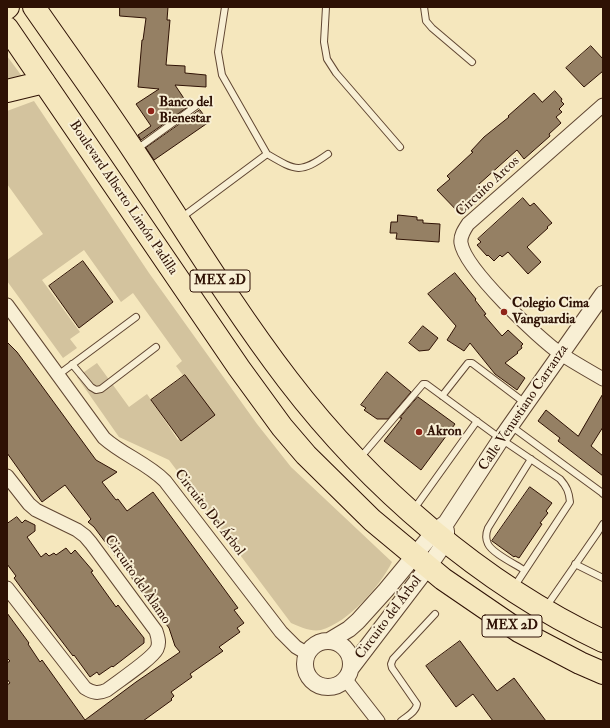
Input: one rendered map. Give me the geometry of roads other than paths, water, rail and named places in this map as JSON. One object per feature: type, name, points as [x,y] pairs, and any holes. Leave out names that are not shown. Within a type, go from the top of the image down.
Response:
[{"type":"highway","name":"MEX 2D","points":[[34,7],[134,151],[178,220],[245,319],[289,380],[357,461],[412,513],[442,532],[512,589],[544,610],[603,641]]},
{"type":"highway","name":"Boulevard Alberto Limón Padilla","points":[[7,28],[194,304],[282,427],[306,455],[372,520],[421,562],[478,604],[519,631],[580,663],[603,673]]},
{"type":"highway","points":[[7,91],[44,82]]},
{"type":"street","name":"Circuito Arcos","points":[[603,105],[468,224],[463,232],[461,242],[464,254],[476,271],[527,325],[560,353],[603,379]]},
{"type":"street","name":"Calle Venustiano Carranza","points":[[421,562],[442,532],[501,439],[560,353],[603,294]]},
{"type":"street","name":"Circuito Del Árbol","points":[[7,306],[104,438],[114,448],[156,472],[165,481],[281,632],[296,647],[308,654]]},
{"type":"street","name":"Circuito del Àlamo","points":[[7,476],[28,504],[36,510],[77,530],[91,543],[156,631],[159,640],[157,649],[151,656],[107,690],[99,693],[92,692],[85,688],[7,588]]},
{"type":"street","name":"Circuito del Árbol","points":[[329,641],[349,629],[421,562]]},
{"type":"street","name":"Circuito del Árbol","points":[[348,674],[421,562]]},
{"type":"street","points":[[329,641],[339,643],[346,649],[351,658],[348,674],[336,686],[324,686],[318,684],[309,677],[307,671],[306,659],[308,654],[316,644],[329,641]]},
{"type":"street","points":[[348,674],[378,721]]},
{"type":"lane","points":[[225,7],[218,52],[222,75],[267,154],[284,164],[299,169],[313,164],[328,154]]},
{"type":"lane","points":[[326,7],[324,42],[328,59],[336,73],[400,147]]},
{"type":"lane","points":[[424,7],[426,20],[432,28],[472,62]]},
{"type":"lane","points":[[134,151],[196,106]]},
{"type":"lane","points":[[178,220],[267,154]]},
{"type":"lane","points":[[58,375],[136,316]]},
{"type":"lane","points":[[72,364],[91,387],[96,390],[100,389],[156,347]]},
{"type":"lane","points":[[442,396],[468,363],[472,364],[526,404]]},
{"type":"lane","points":[[357,461],[420,386],[426,384],[501,439],[560,479],[566,486],[570,502],[512,589]]},
{"type":"lane","points":[[412,513],[477,421]]},
{"type":"lane","points":[[511,426],[603,494]]},
{"type":"lane","points":[[524,570],[492,549],[488,543],[486,534],[488,528],[531,459]]},
{"type":"lane","points":[[544,610],[575,564],[601,534],[603,524]]},
{"type":"lane","points":[[575,564],[603,578]]},
{"type":"lane","points":[[401,721],[413,712],[416,708],[416,704],[392,668],[391,664],[393,659],[435,614]]},
{"type":"place","name":"Banco del Bienestar","points":[[151,111]]},
{"type":"place","name":"Colegio Cima Vanguardia","points":[[504,312]]},
{"type":"place","name":"Akron","points":[[419,432]]}]
